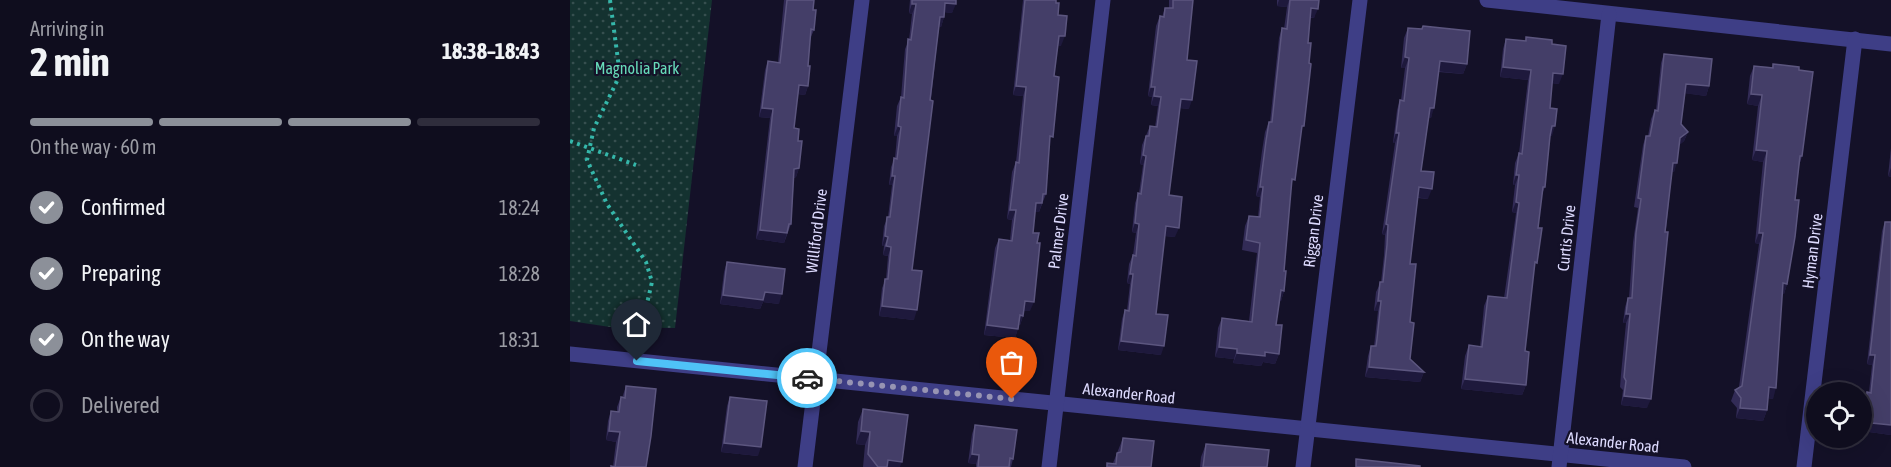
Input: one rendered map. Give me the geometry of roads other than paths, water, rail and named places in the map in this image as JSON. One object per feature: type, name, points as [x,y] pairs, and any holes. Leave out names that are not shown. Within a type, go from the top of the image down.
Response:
[{"type":"street","name":"Williford Drive","points":[[805,467],[862,0]]},
{"type":"street","name":"Palmer Drive","points":[[1049,467],[1102,0]]},
{"type":"street","name":"Riggan Drive","points":[[1303,467],[1360,0]]},
{"type":"street","points":[[1487,0],[1891,44]]},
{"type":"street","name":"Curtis Drive","points":[[1560,461],[1609,14]]},
{"type":"street","name":"Hyman Drive","points":[[1804,467],[1855,39]]},
{"type":"street","name":"Alexander Road","points":[[570,354],[1307,429],[1560,461],[1684,467]]},
{"type":"park label","name":"Magnolia Park","points":[[637,68]]}]
